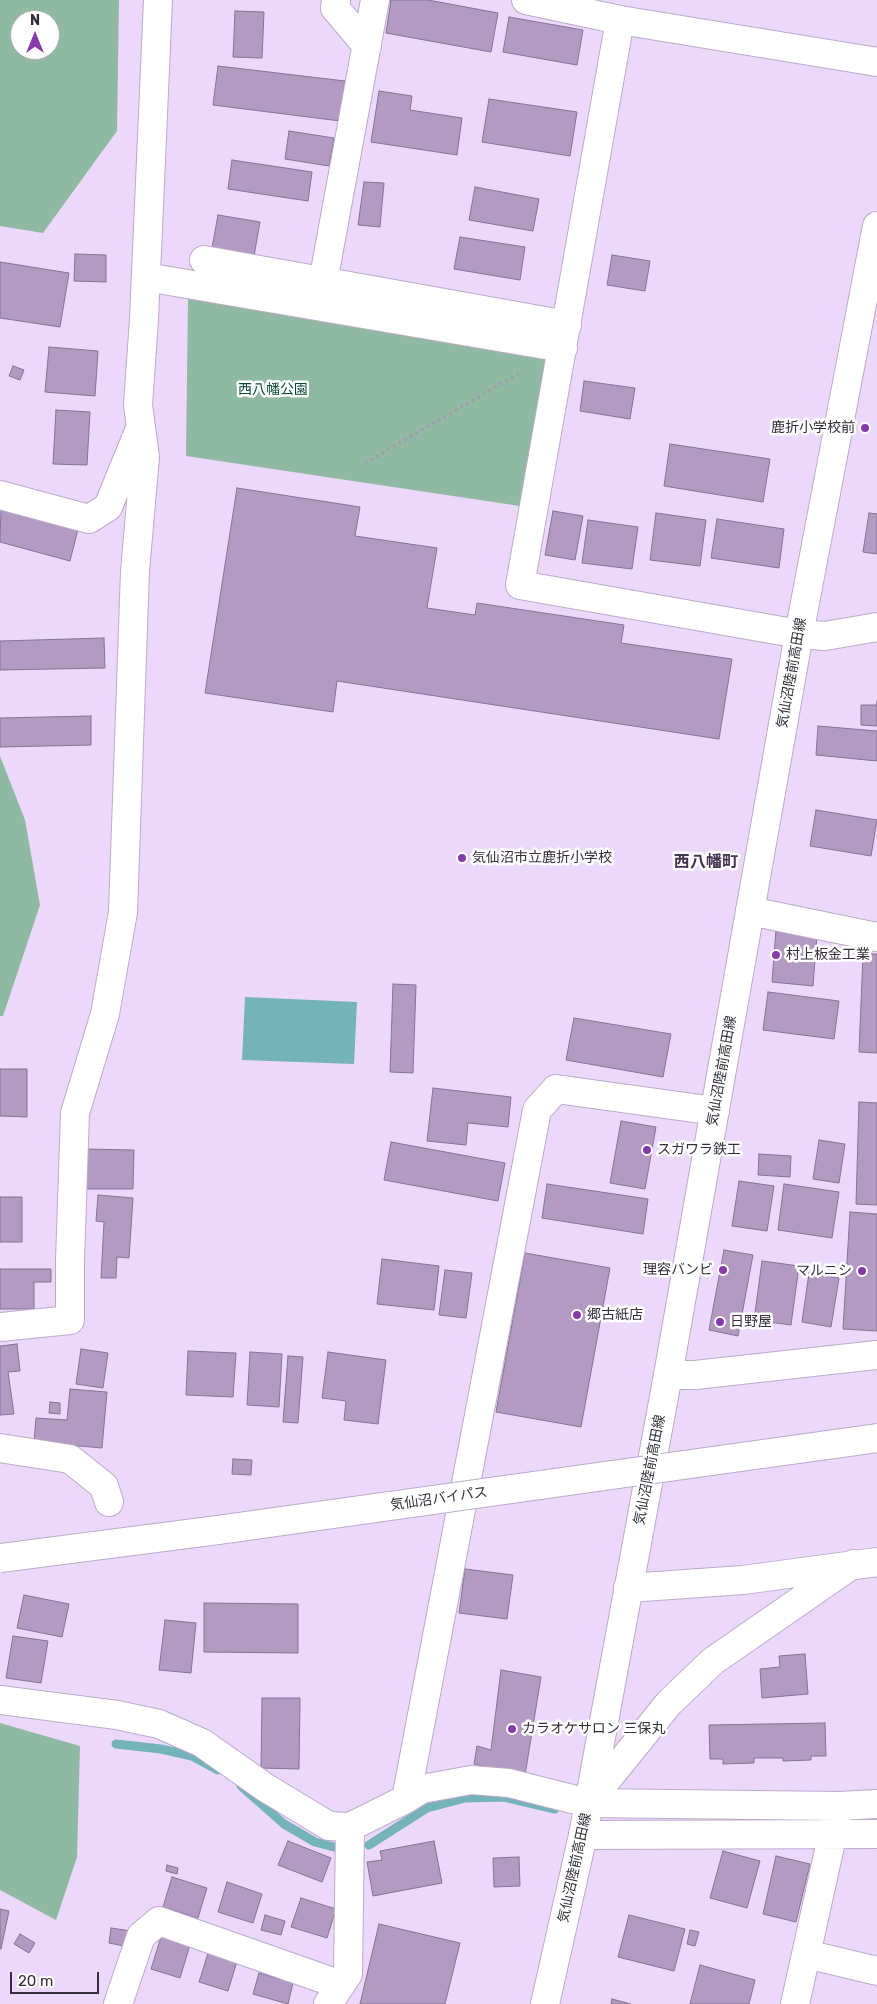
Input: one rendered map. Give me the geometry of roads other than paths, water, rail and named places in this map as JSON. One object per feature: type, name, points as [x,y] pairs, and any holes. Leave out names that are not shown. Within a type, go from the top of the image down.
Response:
[{"type":"main road","points":[[0,1327],[70,1320],[70,1260],[76,1113],[105,1014],[124,912],[135,570],[145,456],[138,405],[146,277],[158,0]]},
{"type":"main road","points":[[336,0],[335,8],[367,46]]},
{"type":"main road","points":[[323,282],[375,0]]},
{"type":"main road","points":[[526,0],[620,20],[877,62]]},
{"type":"main road","points":[[620,20],[520,585],[799,634],[825,636],[877,627]]},
{"type":"main road","name":"気仙沼陸前高田線","points":[[545,2004],[583,1835],[668,1375],[799,634],[877,226]]},
{"type":"main road","points":[[204,260],[323,282],[565,337]]},
{"type":"main road","points":[[146,277],[565,337]]},
{"type":"main road","points":[[0,496],[89,519],[108,507],[141,427]]},
{"type":"main road","points":[[750,910],[877,937]]},
{"type":"main road","points":[[406,1799],[537,1110],[556,1090],[715,1111]]},
{"type":"main road","points":[[668,1375],[695,1375],[877,1355]]},
{"type":"main road","name":"気仙沼バイパス","points":[[0,1558],[218,1530],[877,1438]]},
{"type":"main road","points":[[0,1448],[70,1459],[104,1486],[109,1502]]},
{"type":"main road","points":[[588,1803],[669,1703],[713,1661],[865,1563]]},
{"type":"main road","points":[[628,1588],[742,1580],[865,1563]]},
{"type":"main road","points":[[0,1700],[116,1715],[159,1724],[202,1743],[266,1788],[329,1826],[350,1827],[422,1789],[471,1780],[509,1783],[588,1803],[839,1806],[877,1804]]},
{"type":"main road","points":[[795,2004],[839,1806]]},
{"type":"main road","points":[[118,2004],[141,1936],[159,1921],[334,1994],[348,1974],[350,1827]]},
{"type":"main road","points":[[583,1835],[877,1834]]},
{"type":"main road","points":[[806,1954],[877,1971]]},
{"type":"waterway","points":[[116,1744],[161,1749],[192,1756],[218,1770]]},
{"type":"waterway","points":[[241,1786],[284,1824],[315,1842],[334,1847]]},
{"type":"waterway","points":[[369,1845],[427,1808],[465,1798],[504,1797],[555,1809]]},
{"type":"place","name":"鹿折小学校前","points":[[865,428]]},
{"type":"place","name":"気仙沼市立鹿折小学校","points":[[462,858]]},
{"type":"place","name":"村上板金工業","points":[[776,955]]},
{"type":"place","name":"スガワラ鉄工","points":[[647,1150]]},
{"type":"place","name":"理容バンビ","points":[[723,1270]]},
{"type":"place","name":"マルニシ","points":[[862,1271]]},
{"type":"place","name":"郷古紙店","points":[[577,1315]]},
{"type":"place","name":"日野屋","points":[[720,1322]]},
{"type":"place","name":"カラオケサロン 三保丸","points":[[512,1729]]},
{"type":"district","name":"西八幡町","points":[[706,862]]},
{"type":"park label","name":"西八幡公園","points":[[273,390]]}]
